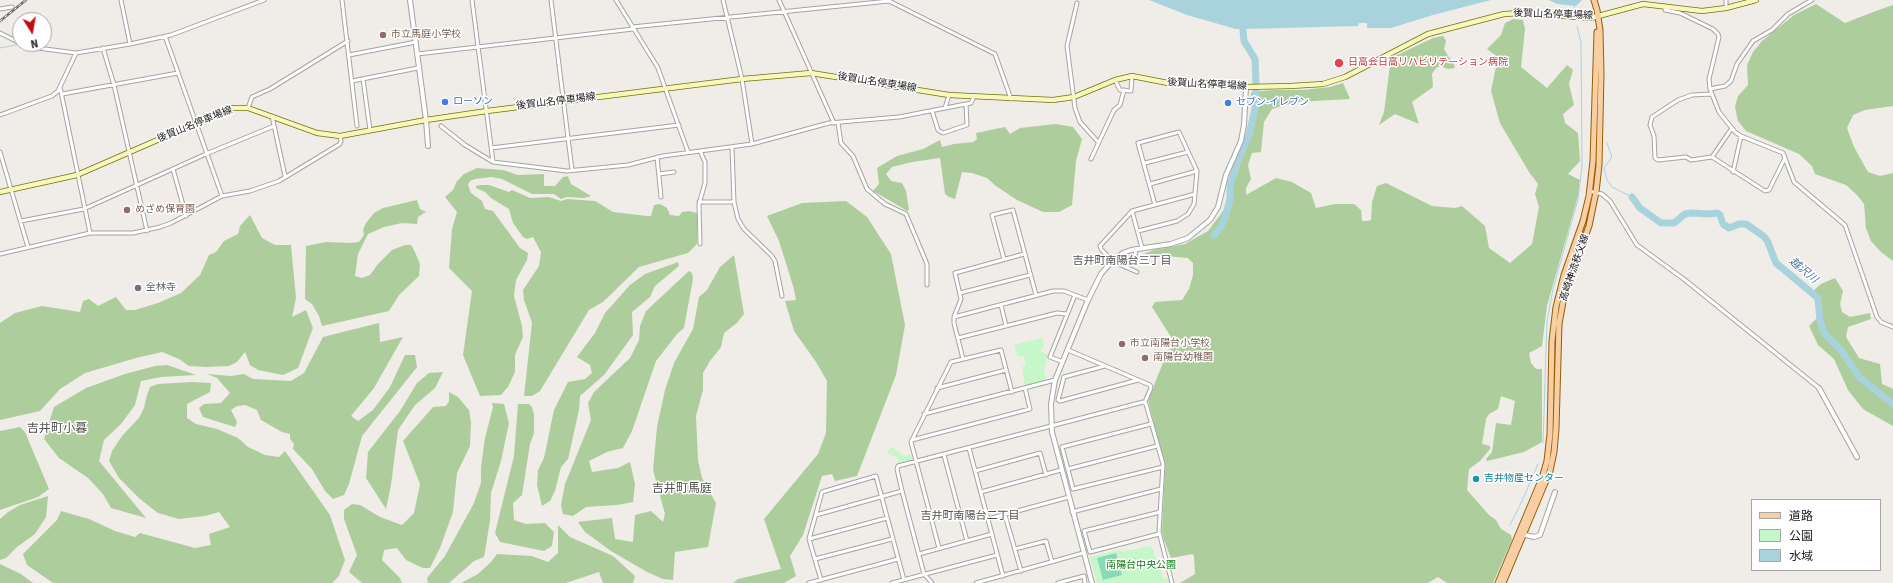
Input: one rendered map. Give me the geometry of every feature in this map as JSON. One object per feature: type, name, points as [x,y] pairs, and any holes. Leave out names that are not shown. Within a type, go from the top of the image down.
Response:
[{"type":"main road","name":"高崎神流秩父線","points":[[1498,583],[1547,482],[1551,466],[1556,429],[1559,324],[1566,291],[1589,226],[1596,192],[1599,165],[1601,108],[1600,30],[1594,0]]},
{"type":"main road","name":"後賀山名停車場線","points":[[0,192],[77,175],[231,108],[248,108],[317,133],[340,136],[426,120],[565,100],[742,79],[812,73],[949,95],[1053,100],[1074,97],[1115,80],[1132,76],[1163,83],[1207,83],[1240,85],[1246,87],[1323,84],[1345,76],[1428,34],[1504,14],[1522,13],[1579,18],[1598,17],[1640,5],[1665,6],[1702,11],[1726,8],[1756,0]]},
{"type":"main road","name":"高崎神流秩父線","points":[[1503,583],[1542,478],[1546,461],[1550,434],[1552,342],[1555,313],[1564,275],[1583,221],[1593,161],[1598,17]]},
{"type":"street","points":[[121,0],[130,44]]},
{"type":"street","points":[[52,50],[76,53],[130,44],[165,36],[264,0]]},
{"type":"street","points":[[342,0],[357,126]]},
{"type":"street","points":[[410,0],[428,146]]},
{"type":"street","points":[[472,0],[493,162]]},
{"type":"street","points":[[551,0],[555,38],[565,100],[572,170]]},
{"type":"street","points":[[616,0],[658,68],[667,88],[688,152]]},
{"type":"street","points":[[723,0],[742,79],[752,144]]},
{"type":"street","points":[[779,0],[836,123],[841,143],[853,156],[867,189],[886,204],[906,214],[927,264],[927,285]]},
{"type":"street","points":[[1726,0],[1726,8]]},
{"type":"street","points":[[1710,89],[1725,86],[1731,81],[1737,64],[1753,41],[1772,30],[1788,14],[1812,0]]},
{"type":"street","points":[[417,54],[726,16],[889,1],[995,54],[1011,99]]},
{"type":"street","points":[[1077,3],[1066,46],[1075,108],[1080,122],[1098,142]]},
{"type":"street","points":[[1665,6],[1665,10],[1680,13],[1713,29],[1718,34],[1719,38],[1708,79],[1711,94],[1719,112],[1732,128],[1741,136],[1782,153],[1794,182],[1845,225],[1877,317],[1881,322],[1893,327]]},
{"type":"street","points":[[0,9],[12,7]]},
{"type":"street","points":[[0,33],[12,39]]},
{"type":"street","points":[[165,36],[222,196]]},
{"type":"street","points":[[248,108],[252,97],[270,89],[348,41]]},
{"type":"street","points":[[349,55],[416,42]]},
{"type":"street","points":[[103,48],[114,85],[128,153],[147,231]]},
{"type":"street","points":[[0,115],[52,96],[60,86],[76,53]]},
{"type":"street","points":[[352,81],[418,68]]},
{"type":"street","points":[[62,94],[178,74]]},
{"type":"street","points":[[1115,80],[1120,90],[1130,90],[1132,76]]},
{"type":"street","points":[[363,79],[370,130]]},
{"type":"street","points":[[60,86],[90,233]]},
{"type":"street","points":[[1092,583],[1061,470],[1051,425],[1051,404],[1055,380],[1088,300],[1101,274],[1112,261],[1123,253],[1136,249],[1171,244],[1188,238],[1210,220],[1218,207],[1226,175],[1241,141],[1244,125],[1246,87]]},
{"type":"street","points":[[1091,159],[1114,110],[1120,105],[1124,90]]},
{"type":"street","points":[[1711,94],[1692,95],[1678,100],[1657,112],[1650,121],[1654,136],[1654,158],[1658,160],[1686,157],[1691,160],[1712,157],[1733,172],[1750,180],[1762,190],[1769,190],[1785,158]]},
{"type":"street","points":[[945,108],[949,95]]},
{"type":"street","points":[[441,126],[465,145],[493,162],[572,170],[628,165],[657,157],[752,144],[836,123],[899,117],[972,103],[974,97]]},
{"type":"street","points":[[932,111],[938,130],[943,132],[967,124],[966,104]]},
{"type":"street","points":[[272,116],[286,176]]},
{"type":"street","points":[[491,148],[679,125]]},
{"type":"street","points":[[21,221],[84,208],[206,154],[274,126]]},
{"type":"street","points":[[1712,157],[1732,128]]},
{"type":"street","points":[[1138,231],[1183,218],[1192,208],[1197,171],[1179,132],[1138,143],[1145,163],[1155,205]]},
{"type":"street","points":[[0,254],[90,233],[133,233],[147,231],[171,223],[222,196],[250,191],[274,184],[340,144],[340,136]]},
{"type":"street","points":[[1733,172],[1741,136]]},
{"type":"street","points":[[732,147],[734,202],[738,219],[744,229],[766,249],[775,261],[782,296]]},
{"type":"street","points":[[700,151],[705,162],[705,183],[699,202],[700,244]]},
{"type":"street","points":[[0,152],[28,247]]},
{"type":"street","points":[[1145,163],[1188,152]]},
{"type":"street","points":[[657,157],[661,197]]},
{"type":"street","points":[[173,169],[186,216]]},
{"type":"street","points":[[1150,184],[1197,171]]},
{"type":"street","points":[[659,174],[674,172]]},
{"type":"street","points":[[1589,191],[1605,195],[1637,245],[1685,280],[1819,388],[1857,457]]},
{"type":"street","points":[[1137,272],[1112,261],[1100,246],[1132,211],[1195,194]]},
{"type":"street","points":[[699,202],[734,202]]},
{"type":"street","points":[[1004,259],[992,215],[1013,210],[1036,295]]},
{"type":"street","points":[[1132,211],[1142,248]]},
{"type":"street","points":[[1125,267],[1134,260],[1136,249]]},
{"type":"street","points":[[963,359],[954,323],[954,318],[961,299],[955,273],[1024,254]]},
{"type":"street","points":[[960,294],[1030,275]]},
{"type":"street","points":[[954,318],[1036,295],[1057,291],[1088,300]]},
{"type":"street","points":[[1062,362],[1050,357],[1075,295]]},
{"type":"street","points":[[1001,305],[1006,326]]},
{"type":"street","points":[[958,338],[1057,312],[1067,314]]},
{"type":"street","points":[[939,548],[911,442],[924,414],[950,364],[963,359],[1001,350],[1012,392]]},
{"type":"street","points":[[1068,350],[1151,387],[1145,402],[1163,466],[1159,534],[1172,583]]},
{"type":"street","points":[[1105,366],[1064,377],[1058,400],[1138,380]]},
{"type":"street","points":[[937,388],[1006,370]]},
{"type":"street","points":[[924,414],[1055,380]]},
{"type":"street","points":[[912,440],[1030,408],[1025,388]]},
{"type":"street","points":[[932,583],[924,574],[902,491],[897,469],[898,466],[1051,425],[1145,402]]},
{"type":"street","points":[[1151,424],[1062,447],[1073,490],[1163,466]]},
{"type":"street","points":[[1068,469],[1157,446]]},
{"type":"street","points":[[969,448],[1003,576]]},
{"type":"street","points":[[975,471],[1040,453],[1046,475]]},
{"type":"street","points":[[944,454],[967,541]]},
{"type":"street","points":[[981,492],[1061,470]]},
{"type":"street","points":[[821,580],[809,539],[822,492],[876,476],[904,580]]},
{"type":"street","points":[[1072,512],[1162,489]]},
{"type":"street","points":[[816,515],[902,491]]},
{"type":"street","points":[[1521,534],[1534,537],[1540,535],[1555,492]]},
{"type":"street","points":[[988,519],[1069,498]]},
{"type":"street","points":[[1159,534],[1090,552],[1084,531],[1160,512]]},
{"type":"street","points":[[1005,515],[1021,571]]},
{"type":"street","points":[[809,539],[887,518]]},
{"type":"street","points":[[919,554],[992,534]]},
{"type":"street","points":[[815,559],[892,538]]},
{"type":"street","points":[[1015,549],[1046,541],[1052,562]]},
{"type":"street","points":[[976,583],[1084,553]]},
{"type":"street","points":[[892,583],[997,555]]},
{"type":"street","points":[[809,583],[898,559]]},
{"type":"street","points":[[1058,583],[1084,576],[1085,583]]},
{"type":"green space","points":[[1816,4],[1845,23],[1893,5],[1893,106],[1865,110],[1853,115],[1847,128],[1854,147],[1868,172],[1880,176],[1893,173],[1893,261],[1881,252],[1871,241],[1866,228],[1864,204],[1846,185],[1815,174],[1812,166],[1799,154],[1746,131],[1738,121],[1735,107],[1738,96],[1748,85],[1747,65],[1753,52],[1762,41],[1794,15]]},
{"type":"green space","points":[[1513,19],[1523,20],[1525,29],[1521,67],[1547,88],[1567,65],[1573,70],[1569,84],[1574,105],[1563,114],[1565,123],[1578,133],[1580,161],[1568,174],[1580,180],[1578,196],[1547,306],[1542,346],[1529,353],[1531,363],[1536,369],[1542,369],[1542,442],[1524,452],[1487,461],[1486,459],[1492,452],[1496,423],[1511,425],[1515,401],[1501,396],[1498,409],[1489,414],[1486,419],[1482,444],[1490,446],[1490,449],[1480,461],[1469,469],[1467,490],[1489,515],[1496,520],[1501,529],[1511,535],[1512,540],[1493,583],[1447,583],[1438,577],[1428,583],[1180,583],[1195,574],[1194,556],[1193,554],[1171,558],[1164,540],[1162,532],[1165,466],[1148,400],[1167,353],[1173,346],[1173,340],[1152,307],[1155,302],[1182,300],[1189,289],[1193,275],[1193,263],[1188,258],[1143,254],[1154,250],[1185,244],[1208,231],[1224,210],[1229,191],[1238,172],[1252,114],[1251,92],[1302,90],[1330,87],[1343,83],[1350,99],[1296,102],[1272,109],[1264,122],[1261,152],[1252,153],[1248,165],[1251,179],[1246,188],[1246,195],[1276,178],[1292,182],[1311,193],[1316,208],[1335,204],[1354,204],[1361,210],[1362,221],[1366,221],[1371,220],[1372,202],[1377,186],[1386,183],[1432,206],[1455,208],[1462,206],[1485,226],[1489,248],[1510,263],[1532,244],[1539,207],[1535,194],[1538,184],[1529,172],[1500,123],[1491,91],[1498,57],[1487,49],[1501,35],[1505,23]]},
{"type":"green space","points":[[1443,36],[1446,41],[1444,49],[1453,61],[1455,68],[1448,69],[1440,66],[1436,68],[1432,74],[1433,87],[1412,102],[1419,124],[1395,114],[1379,125],[1384,112],[1391,58],[1433,38]]},
{"type":"green space","points":[[1056,124],[1073,127],[1082,139],[1076,161],[1072,205],[1059,212],[1043,212],[1017,200],[987,178],[972,173],[962,172],[955,199],[949,197],[945,194],[940,158],[912,162],[892,167],[886,174],[891,181],[902,183],[906,191],[909,210],[907,211],[873,191],[879,184],[877,168],[897,156],[923,149],[940,140],[942,147],[973,142],[977,139],[976,133],[1005,127],[1010,134],[1020,128]]},
{"type":"green space","points":[[477,168],[503,170],[518,175],[544,174],[544,186],[555,186],[563,177],[568,176],[571,184],[591,196],[584,198],[567,197],[561,199],[554,194],[532,194],[502,179],[491,177],[475,179],[470,181],[468,185],[471,193],[482,201],[485,209],[493,211],[520,248],[528,253],[527,260],[516,280],[514,296],[522,326],[523,337],[515,355],[515,372],[508,387],[501,395],[480,396],[463,355],[472,291],[449,268],[452,229],[457,212],[445,197],[453,190],[457,181],[464,174]]},
{"type":"green space","points":[[489,185],[509,192],[512,190],[530,198],[549,197],[561,201],[567,199],[595,201],[613,212],[651,216],[654,205],[660,204],[667,208],[670,215],[679,216],[682,212],[689,211],[697,213],[697,244],[688,253],[639,267],[603,302],[589,310],[540,391],[532,396],[524,396],[532,323],[524,300],[523,290],[539,266],[541,252],[533,237],[527,239],[523,237],[513,223],[509,209],[491,198],[485,192],[476,188],[476,186]]},
{"type":"green space","points":[[417,200],[420,209],[426,212],[418,217],[417,224],[402,223],[384,227],[368,234],[358,254],[355,276],[362,278],[370,275],[378,264],[392,250],[405,245],[411,245],[420,264],[419,276],[399,295],[389,311],[322,326],[319,316],[312,304],[305,299],[306,246],[326,242],[359,242],[364,235],[363,230],[366,223],[374,213],[383,208]]},
{"type":"green space","points":[[846,201],[867,217],[891,254],[905,325],[896,375],[857,476],[835,481],[832,474],[822,476],[803,535],[790,556],[796,576],[784,583],[733,583],[738,579],[781,569],[764,519],[818,454],[826,433],[827,381],[816,362],[794,331],[785,301],[796,300],[794,289],[779,241],[767,216],[802,203]]},
{"type":"green space","points":[[250,215],[262,238],[275,245],[291,245],[296,298],[292,317],[306,310],[313,328],[298,368],[283,375],[258,370],[250,365],[245,352],[237,362],[229,366],[189,366],[179,359],[162,352],[85,373],[60,389],[40,411],[0,420],[0,323],[15,313],[42,306],[80,312],[83,301],[89,299],[98,306],[116,297],[126,310],[135,310],[158,303],[181,293],[200,275],[209,255],[216,252],[224,241],[238,234],[240,226]]},
{"type":"green space","points":[[734,255],[744,314],[737,323],[724,333],[721,347],[703,373],[703,390],[696,416],[698,460],[702,478],[716,503],[708,547],[675,552],[673,580],[663,579],[647,572],[611,551],[585,532],[578,522],[612,518],[615,539],[633,542],[635,515],[651,511],[663,522],[665,514],[653,470],[657,427],[665,390],[674,363],[693,329],[699,297],[707,290],[720,267]]},
{"type":"green space","points":[[678,262],[679,266],[655,286],[650,297],[632,312],[633,335],[604,375],[580,396],[579,410],[568,459],[561,467],[555,491],[550,501],[542,506],[537,485],[538,470],[544,458],[554,410],[568,382],[585,379],[592,373],[590,365],[577,357],[595,333],[605,313],[630,285],[645,274]]},
{"type":"green space","points":[[689,271],[692,273],[693,279],[684,328],[677,334],[656,361],[632,431],[623,448],[607,452],[589,461],[592,472],[618,468],[630,462],[635,484],[633,502],[617,505],[586,507],[573,516],[563,514],[561,505],[565,484],[591,420],[588,403],[594,392],[630,358],[639,340],[640,326],[646,311]]},
{"type":"green space","points":[[1835,278],[1843,291],[1840,304],[1842,312],[1850,317],[1870,313],[1871,319],[1848,327],[1846,337],[1859,358],[1880,364],[1882,384],[1893,389],[1893,426],[1863,409],[1848,390],[1834,359],[1818,345],[1809,326],[1819,316],[1821,306],[1814,290],[1821,284]]},
{"type":"green space","points":[[379,323],[380,342],[403,337],[374,388],[351,416],[358,421],[373,410],[390,387],[405,355],[415,355],[417,367],[362,436],[349,484],[344,495],[333,499],[325,491],[312,469],[293,449],[294,444],[290,439],[290,434],[282,432],[261,420],[257,410],[245,405],[237,406],[231,410],[237,422],[235,427],[203,417],[199,408],[204,404],[221,403],[230,393],[217,378],[207,374],[231,376],[244,374],[253,379],[291,381],[304,373],[323,337]]},
{"type":"green space","points":[[1042,338],[1044,345],[1041,351],[1048,355],[1044,369],[1046,380],[1025,386],[1022,367],[1026,365],[1024,356],[1018,357],[1014,345]]},
{"type":"green space","points":[[167,365],[196,375],[161,377],[141,381],[135,405],[121,424],[104,440],[99,461],[146,518],[111,508],[103,494],[88,478],[59,458],[44,439],[54,407],[86,388],[125,374],[155,366]]},
{"type":"green space","points":[[443,372],[435,388],[415,405],[398,430],[391,485],[386,509],[366,478],[368,452],[400,411],[417,383],[429,373]]},
{"type":"green space","points":[[192,382],[211,383],[210,392],[187,404],[187,418],[196,424],[217,429],[238,438],[248,447],[265,455],[279,457],[285,451],[330,515],[345,560],[339,576],[332,583],[53,583],[27,565],[23,554],[57,520],[61,511],[89,519],[115,531],[135,537],[140,533],[195,548],[211,545],[209,534],[230,527],[219,512],[205,516],[179,519],[158,513],[140,499],[119,478],[109,461],[112,451],[122,436],[139,418],[144,408],[150,387],[158,384]]},
{"type":"green space","points":[[449,392],[458,397],[469,410],[471,423],[470,446],[457,473],[453,512],[440,548],[430,568],[423,568],[406,560],[397,548],[384,550],[382,560],[400,578],[402,583],[362,583],[349,572],[357,555],[344,519],[344,510],[352,504],[360,505],[380,517],[402,525],[414,513],[420,484],[403,441],[433,407],[446,406],[449,401]]},
{"type":"green space","points":[[492,403],[504,404],[509,423],[501,461],[491,493],[490,521],[484,557],[474,561],[449,583],[428,583],[427,578],[445,556],[474,503],[481,483],[481,467],[485,438],[493,407]]},
{"type":"green space","points":[[518,404],[529,404],[532,407],[534,415],[534,433],[530,444],[522,495],[513,503],[514,520],[526,524],[545,523],[554,532],[552,546],[544,551],[500,542],[495,533],[514,456]]},
{"type":"green space","points":[[20,427],[25,432],[49,489],[38,497],[0,510],[0,431]]},
{"type":"green space","points":[[891,447],[905,456],[912,454],[911,460],[896,465],[899,459],[887,453]]},
{"type":"green space","points":[[48,496],[46,517],[35,534],[17,547],[6,558],[0,560],[0,519],[20,505]]},
{"type":"green space","points":[[558,525],[570,537],[613,556],[635,576],[633,583],[603,583],[599,572],[566,583],[461,583],[478,574],[497,554],[532,556],[548,562],[558,553]]},
{"type":"green space","name":"南陽台中央公園","points":[[1148,546],[1152,547],[1164,579],[1168,578],[1169,583],[1097,583],[1090,557]]},
{"type":"green space","points":[[1116,553],[1122,575],[1103,580],[1097,558]]},
{"type":"green space","points":[[0,564],[21,574],[33,583],[0,583]]},
{"type":"water","points":[[1149,0],[1491,0],[1391,28],[1367,28],[1367,23],[1359,23],[1358,26],[1236,29],[1187,15]]},
{"type":"water","points":[[1549,0],[1582,0],[1576,6],[1557,4]]},
{"type":"waterway","name":"越沢川","points":[[1574,4],[1575,12]]},
{"type":"waterway","points":[[1242,20],[1244,41],[1255,59],[1256,83]]},
{"type":"waterway","points":[[1543,443],[1547,321],[1553,289],[1578,199],[1582,166],[1581,42],[1577,26]]},
{"type":"waterway","points":[[0,48],[12,46]]},
{"type":"waterway","points":[[1214,235],[1220,228],[1225,218],[1230,199],[1230,185],[1238,160],[1249,135],[1256,104],[1256,91]]},
{"type":"waterway","name":"越沢川","points":[[1607,143],[1612,157],[1604,168],[1607,180],[1612,187],[1632,197]]},
{"type":"waterway","name":"越沢川","points":[[1632,197],[1640,208],[1661,223],[1674,223],[1685,214],[1717,213],[1720,215],[1723,224],[1729,228],[1739,224],[1746,224],[1762,235],[1767,240],[1776,263],[1818,298],[1820,320],[1824,333],[1840,349],[1859,377],[1893,404]]},
{"type":"waterway","points":[[1510,525],[1538,464]]},
{"type":"railway","points":[[0,21],[26,0]]},
{"type":"place","name":"市立馬庭小学校","points":[[383,35]]},
{"type":"place","name":"日高会日高リハビリテーション病院","points":[[1339,63]]},
{"type":"place","name":"ローソン","points":[[445,102]]},
{"type":"place","name":"セブン-イレブン","points":[[1228,103]]},
{"type":"place","name":"めざめ保育園","points":[[127,210]]},
{"type":"place","name":"全林寺","points":[[138,288]]},
{"type":"place","name":"市立南陽台小学校","points":[[1122,344]]},
{"type":"place","name":"南陽台幼稚園","points":[[1145,358]]},
{"type":"place","name":"吉井物産センター","points":[[1476,479]]},
{"type":"district","name":"吉井町南陽台三丁目","points":[[1122,262]]},
{"type":"district","name":"吉井町小暮","points":[[57,429]]},
{"type":"district","name":"吉井町馬庭","points":[[682,489]]},
{"type":"district","name":"吉井町南陽台二丁目","points":[[970,517]]}]
